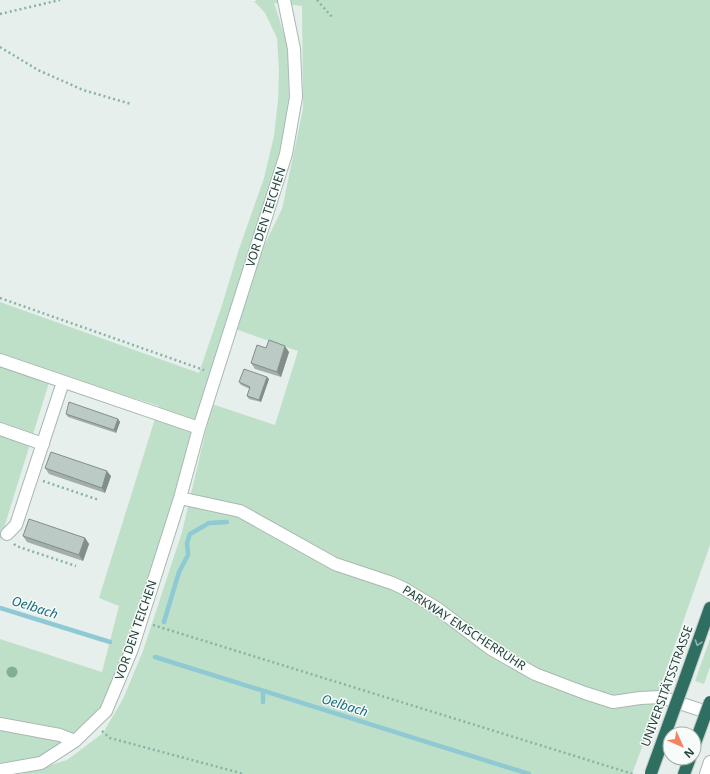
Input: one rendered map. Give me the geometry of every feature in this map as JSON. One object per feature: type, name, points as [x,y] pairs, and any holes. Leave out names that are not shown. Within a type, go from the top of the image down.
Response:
[{"type":"highway","name":"UNIVERSITÄTSSTRASSE","points":[[651,774],[710,608]]},
{"type":"highway","points":[[701,726],[710,702]]},
{"type":"lane","name":"VOR DEN TEICHEN","points":[[0,770],[41,763],[75,741],[106,711],[132,649],[180,498],[199,428],[286,154],[296,97],[294,49],[284,0]]},
{"type":"lane","points":[[0,360],[199,428]]},
{"type":"lane","points":[[7,534],[16,525],[63,382]]},
{"type":"lane","points":[[0,428],[43,444]]},
{"type":"lane","name":"PARKWAY EMSCHERRUHR","points":[[180,498],[240,511],[335,564],[392,583],[438,609],[491,649],[535,674],[585,693],[614,702],[640,698],[661,697],[710,713]]},
{"type":"lane","points":[[0,724],[60,735],[75,741]]},
{"type":"lane","points":[[706,774],[710,762]]},
{"type":"path","points":[[0,14],[60,0]]},
{"type":"path","points":[[316,0],[332,17]]},
{"type":"path","points":[[0,47],[38,70],[83,90],[132,104]]},
{"type":"path","points":[[0,298],[200,368]]},
{"type":"path","points":[[32,477],[99,500]]},
{"type":"path","points":[[7,534],[16,546],[76,566]]},
{"type":"path","points":[[141,622],[633,774]]},
{"type":"path","points":[[110,738],[244,774]]},
{"type":"green space","points":[[710,0],[710,545],[663,679],[661,697],[632,774],[21,774],[67,760],[103,733],[123,699],[143,651],[182,532],[212,404],[275,425],[298,351],[235,329],[260,254],[282,209],[303,109],[302,6],[274,3],[288,46],[289,107],[271,192],[164,534],[137,610],[118,677],[98,712],[64,743],[40,758],[0,766],[0,639],[102,672],[119,606],[99,598],[159,406],[52,373],[0,541],[0,302],[199,373],[239,249],[264,178],[274,136],[278,100],[279,70],[277,38],[265,13],[254,1]]},
{"type":"green space","points":[[710,639],[710,667],[704,684],[695,681]]},
{"type":"building","points":[[269,340],[285,346],[277,372],[251,363],[257,345],[266,348]]},
{"type":"building","points":[[244,369],[267,377],[259,400],[247,396],[250,387],[239,382]]},
{"type":"building","points":[[69,402],[118,419],[114,430],[66,414]]},
{"type":"building","points":[[51,452],[107,471],[102,488],[45,468]]},
{"type":"building","points":[[29,519],[85,538],[79,555],[23,536]]},
{"type":"waterway","points":[[164,622],[179,572],[188,555],[187,543],[190,534],[209,523],[227,522]]},
{"type":"waterway","name":"Oelbach","points":[[0,608],[110,642]]},
{"type":"waterway","name":"Oelbach","points":[[155,657],[529,774]]},
{"type":"waterway","points":[[263,691],[263,702]]}]
